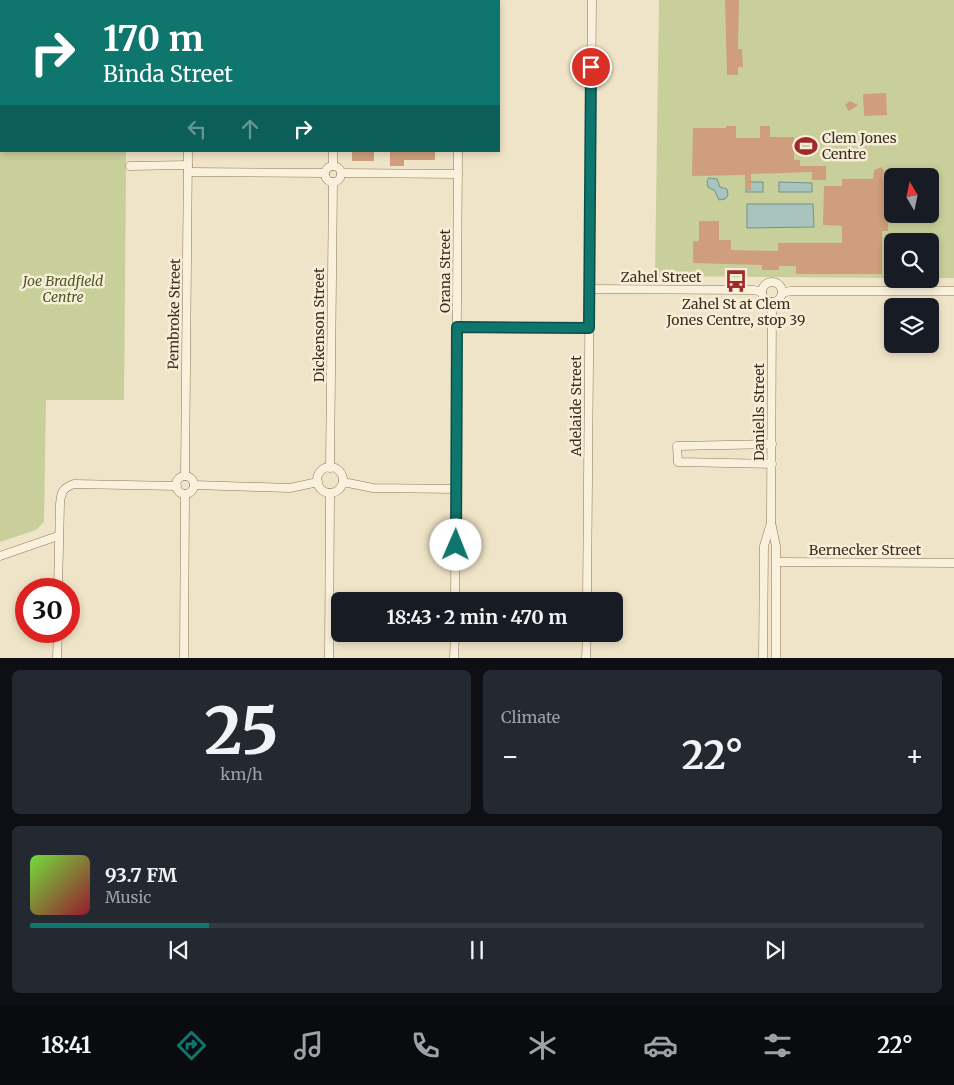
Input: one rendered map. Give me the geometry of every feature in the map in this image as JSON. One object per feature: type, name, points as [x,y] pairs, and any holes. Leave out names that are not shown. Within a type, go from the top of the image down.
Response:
[{"type":"street","name":"Adelaide Street","points":[[587,592],[592,0]]},
{"type":"street","name":"Pembroke Street","points":[[185,476],[188,152]]},
{"type":"street","points":[[333,152],[333,166]]},
{"type":"street","name":"Orana Street","points":[[455,592],[458,152]]},
{"type":"street","points":[[130,166],[325,173]]},
{"type":"street","points":[[333,166],[339,168],[341,173],[338,180],[332,182],[326,179],[325,173],[327,169],[333,166]]},
{"type":"street","points":[[341,173],[458,174]]},
{"type":"street","name":"Dickenson Street","points":[[330,468],[332,182]]},
{"type":"street","points":[[782,293],[779,285],[775,282],[766,284],[762,292],[763,297],[772,302],[777,301],[782,293],[790,291],[954,291]]},
{"type":"street","name":"Zahel Street","points":[[589,290],[754,290],[762,292]]},
{"type":"street","name":"Daniells Street","points":[[772,302],[771,522],[776,546],[776,658]]},
{"type":"street","points":[[457,327],[589,328]]},
{"type":"street","points":[[772,444],[677,446],[678,462],[772,464]]},
{"type":"street","points":[[330,468],[340,472],[343,482],[340,489],[330,493],[323,491],[318,482],[319,473],[330,468]]},
{"type":"street","points":[[185,494],[179,491],[177,486],[178,480],[185,476],[190,478],[194,485]]},
{"type":"street","points":[[194,485],[290,488],[318,482]]},
{"type":"street","points":[[343,482],[373,488],[456,489]]},
{"type":"street","points":[[58,578],[58,536],[62,491],[66,487],[74,484],[177,486]]},
{"type":"street","points":[[185,494],[190,492],[194,485]]},
{"type":"street","points":[[329,658],[330,493]]},
{"type":"street","points":[[184,658],[185,494]]},
{"type":"street","name":"Daniells Street","points":[[763,658],[764,546],[771,522]]},
{"type":"street","points":[[0,556],[58,536]]},
{"type":"street","name":"Bernecker Street","points":[[776,562],[954,563]]},
{"type":"street","points":[[454,658],[455,642]]},
{"type":"street","points":[[586,642],[586,658]]},
{"type":"street","points":[[57,658],[58,643]]},
{"type":"green space","name":"Clem Jones Centre","points":[[659,0],[954,0],[954,278],[939,278],[939,233],[884,233],[884,278],[655,276]]},
{"type":"green space","name":"Joe Bradfield Centre","points":[[0,152],[126,152],[124,400],[46,400],[44,522],[36,530],[0,542]]},
{"type":"water","points":[[709,178],[717,179],[720,187],[727,189],[728,195],[725,199],[719,200],[715,191],[708,187],[707,181]]},
{"type":"water","points":[[746,182],[763,182],[763,192],[746,192]]},
{"type":"water","points":[[779,182],[812,183],[812,192],[779,192]]},
{"type":"water","points":[[747,204],[813,204],[814,227],[747,228]]},
{"type":"building","points":[[725,0],[739,0],[738,49],[742,49],[743,67],[738,67],[738,75],[727,75]]},
{"type":"building","points":[[886,93],[887,115],[864,116],[863,94]]},
{"type":"building","points":[[850,101],[858,105],[849,111],[845,105]]},
{"type":"building","points":[[726,126],[736,126],[736,138],[760,138],[760,126],[770,126],[770,137],[794,137],[794,160],[800,160],[800,166],[826,166],[826,180],[812,180],[812,172],[751,174],[751,190],[745,190],[745,175],[692,176],[693,128],[726,128]]},
{"type":"building","points":[[352,152],[374,152],[374,161],[352,161]]},
{"type":"building","points":[[390,152],[435,152],[435,160],[404,160],[404,166],[390,166]]},
{"type":"building","points":[[881,167],[884,171],[884,223],[888,223],[888,231],[882,231],[882,274],[796,274],[796,266],[779,266],[779,270],[762,270],[762,265],[693,263],[693,241],[699,241],[699,221],[719,221],[719,240],[731,240],[731,250],[778,251],[778,243],[842,243],[842,226],[823,225],[824,186],[842,186],[842,179],[873,179],[874,170]]},
{"type":"place","name":"Clem Jones Centre","points":[[806,146]]},
{"type":"place","name":"Zahel St at Clem Jones Centre, stop 39","points":[[736,281]]},
{"type":"route","points":[[456,545],[457,327],[589,328],[591,67]]}]
